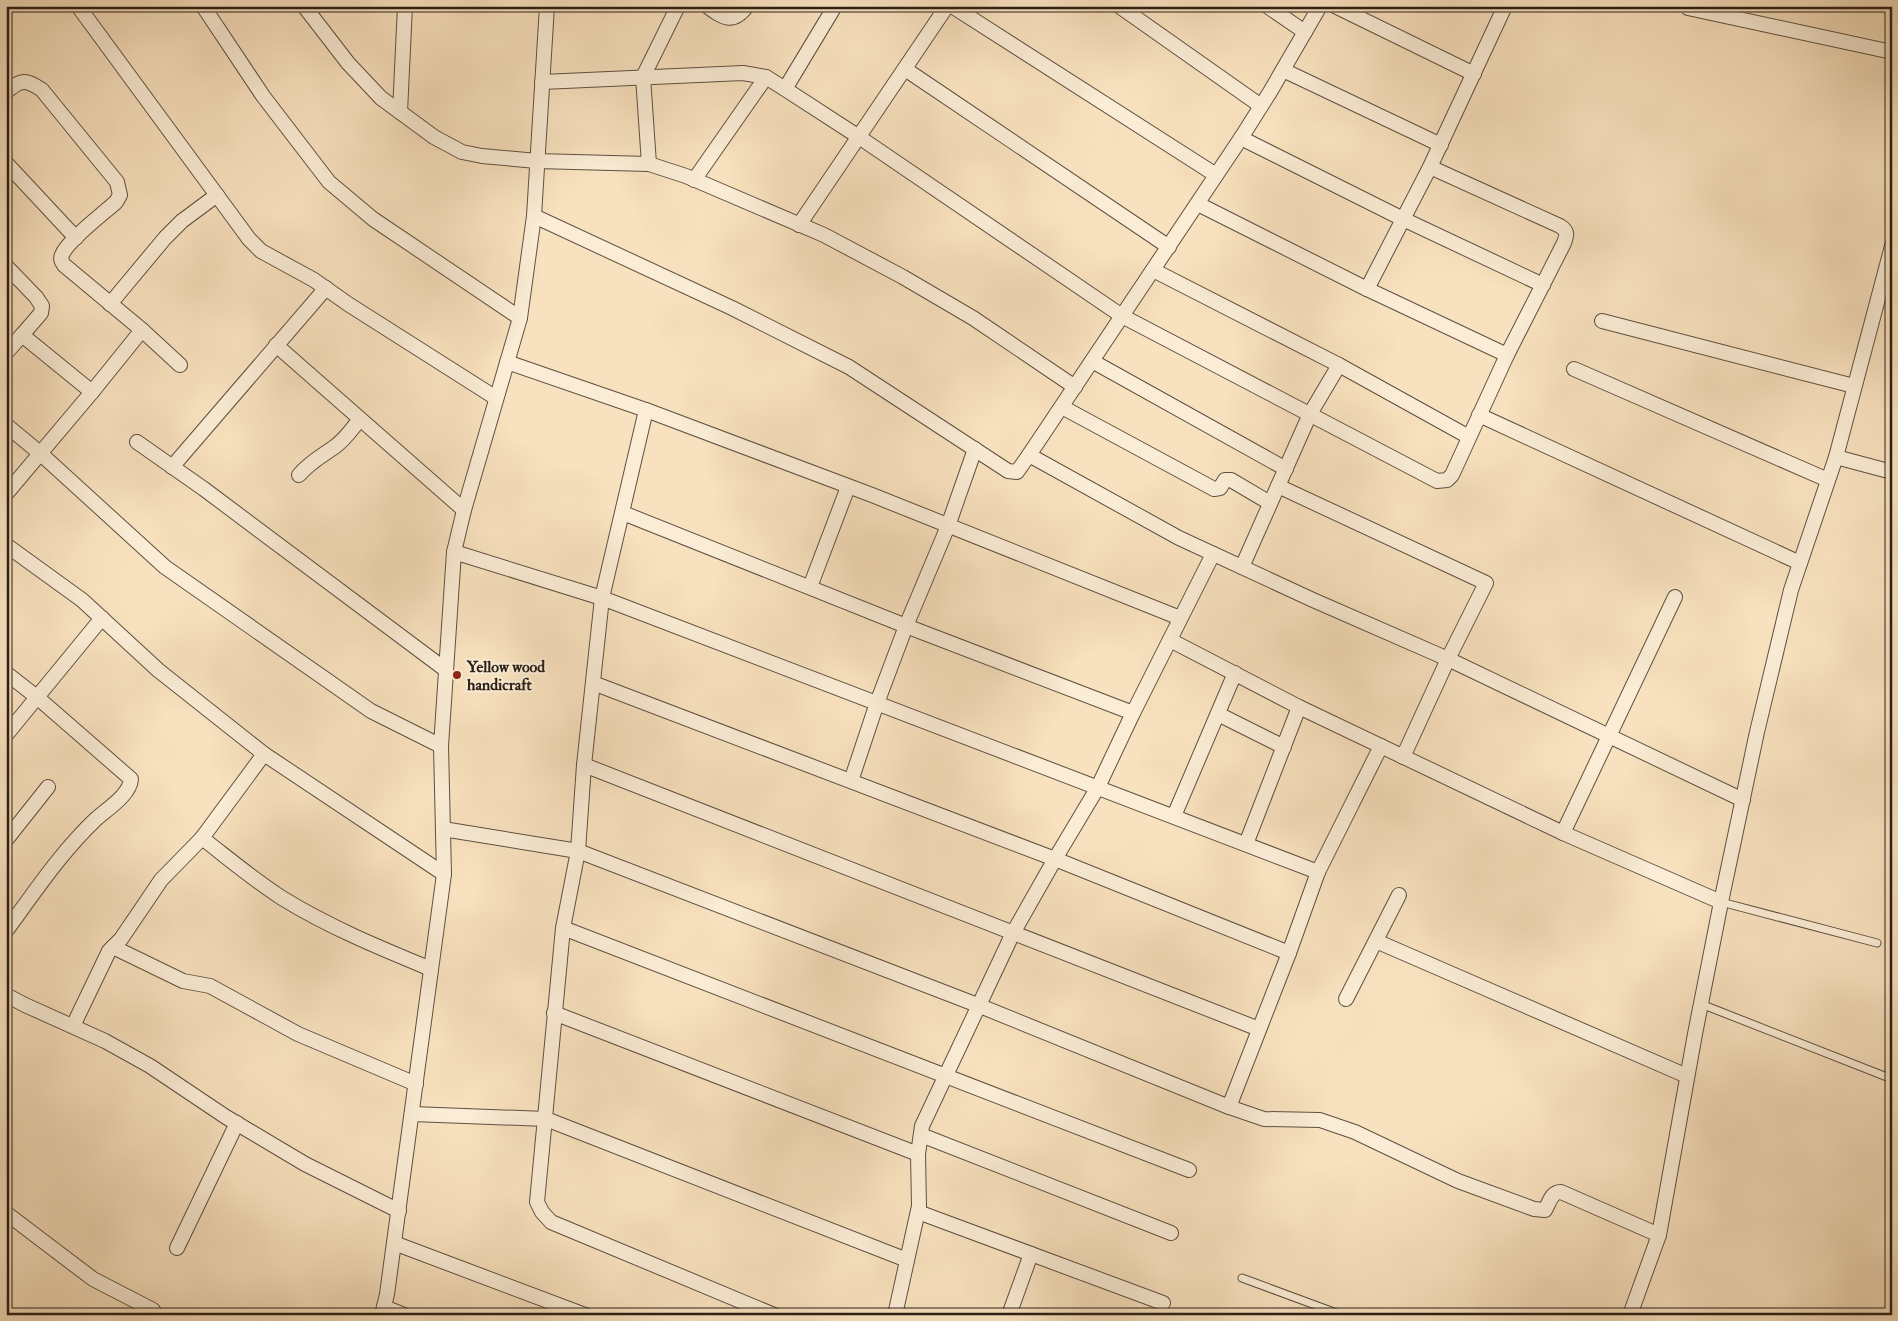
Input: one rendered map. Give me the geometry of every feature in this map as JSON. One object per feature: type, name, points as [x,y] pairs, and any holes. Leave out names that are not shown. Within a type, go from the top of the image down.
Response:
[{"type":"street","points":[[78,6],[249,239],[260,251],[326,288],[496,398]]},
{"type":"street","points":[[203,6],[263,96],[329,182],[373,219],[520,318]]},
{"type":"street","points":[[304,6],[348,63],[381,98],[434,137],[462,152],[482,156],[537,161],[649,164],[694,180],[824,236],[903,277],[973,318],[1075,387]]},
{"type":"street","points":[[400,112],[404,6]]},
{"type":"street","points":[[404,1315],[383,1311],[399,1210],[444,874],[441,746],[454,552],[464,510],[520,318],[534,216],[547,6]]},
{"type":"street","points":[[649,164],[643,77],[678,6]]},
{"type":"street","points":[[708,6],[721,17],[732,18],[743,12],[748,6]]},
{"type":"street","points":[[785,89],[835,6]]},
{"type":"street","points":[[799,225],[947,6]]},
{"type":"street","points":[[952,6],[1216,176]]},
{"type":"street","points":[[1118,6],[1261,106]]},
{"type":"street","points":[[1267,6],[1305,32]]},
{"type":"street","points":[[534,216],[732,308],[849,366],[1012,473],[1017,472],[1241,138],[1320,6]]},
{"type":"street","points":[[1335,6],[1474,74]]},
{"type":"street","points":[[1367,289],[1441,145],[1505,6]]},
{"type":"street","points":[[1688,8],[1892,52]]},
{"type":"street","points":[[905,69],[1169,247]]},
{"type":"street","points":[[1283,70],[1441,145]]},
{"type":"street","points":[[542,82],[743,73],[766,77],[859,137],[1122,316],[1437,481],[1447,480],[1452,475],[1507,355],[1567,235],[1565,230],[1430,167]]},
{"type":"street","points":[[694,180],[766,77]]},
{"type":"street","points":[[6,92],[22,81],[32,83],[42,90],[117,182],[120,195],[116,202],[76,238],[61,256],[61,261],[64,266],[142,330],[180,365]]},
{"type":"street","points":[[1241,138],[1403,219],[1543,285]]},
{"type":"street","points":[[6,163],[76,238]]},
{"type":"street","points":[[110,304],[165,238],[182,221],[217,195]]},
{"type":"street","points":[[1198,204],[1367,289],[1507,355]]},
{"type":"street","points":[[1630,1315],[1659,1235],[1701,1004],[1757,732],[1791,590],[1836,457],[1892,246]]},
{"type":"street","points":[[6,266],[36,296],[42,306],[41,313],[6,352]]},
{"type":"street","points":[[1153,270],[1338,365],[1469,437]]},
{"type":"street","points":[[172,466],[326,288]]},
{"type":"street","points":[[1602,321],[1854,386]]},
{"type":"street","points":[[6,494],[142,330]]},
{"type":"street","points":[[22,335],[92,392]]},
{"type":"street","points":[[276,345],[464,510]]},
{"type":"street","points":[[1092,361],[1286,469]]},
{"type":"street","points":[[507,362],[646,410],[848,486],[1180,618]]},
{"type":"street","points":[[1242,567],[1310,414],[1338,365]]},
{"type":"street","points":[[1574,369],[1828,480]]},
{"type":"street","points":[[1062,406],[1214,489],[1220,488],[1225,480],[1231,480],[1270,503]]},
{"type":"street","points":[[646,410],[602,598],[584,765],[578,851],[564,928],[554,1013],[546,1119],[537,1202],[542,1212],[551,1222],[774,1315]]},
{"type":"street","points":[[1479,415],[1800,563]]},
{"type":"street","points":[[299,475],[315,459],[333,448],[360,419]]},
{"type":"street","points":[[6,425],[41,454],[165,567],[371,711],[441,746]]},
{"type":"street","points":[[136,442],[172,466],[446,670]]},
{"type":"street","points":[[851,782],[877,703],[906,626],[948,526],[975,449]]},
{"type":"street","points":[[1029,455],[1179,538],[1313,600],[1448,659],[1743,800]]},
{"type":"street","points":[[1836,457],[1892,472]]},
{"type":"street","points":[[810,587],[848,486]]},
{"type":"street","points":[[1278,486],[1486,583],[1448,659],[1403,757]]},
{"type":"street","points":[[623,514],[1133,713]]},
{"type":"street","points":[[6,545],[60,583],[102,618],[158,670],[264,754],[444,874]]},
{"type":"street","points":[[454,552],[602,598],[1318,872]]},
{"type":"street","points":[[895,1315],[918,1212],[918,1154],[922,1126],[1013,933],[1098,787],[1213,554]]},
{"type":"street","points":[[1563,833],[1674,597]]},
{"type":"street","points":[[6,735],[102,618]]},
{"type":"street","points":[[1170,640],[1299,707],[1563,833],[1722,902]]},
{"type":"street","points":[[6,673],[132,779],[129,788],[94,821],[11,914],[6,932]]},
{"type":"street","points":[[1174,816],[1235,673]]},
{"type":"street","points":[[593,683],[1055,859],[1289,953]]},
{"type":"street","points":[[1246,844],[1299,707]]},
{"type":"street","points":[[1218,714],[1284,747]]},
{"type":"street","points":[[1228,1107],[1260,1030],[1318,872],[1381,746]]},
{"type":"street","points":[[73,1026],[106,956],[121,939],[161,880],[202,838],[264,754]]},
{"type":"street","points":[[584,765],[1260,1030]]},
{"type":"street","points":[[6,840],[48,787]]},
{"type":"street","points":[[443,830],[578,851],[980,1006],[1228,1107],[1264,1119],[1320,1120],[1355,1132],[1458,1181],[1534,1209],[1546,1210],[1553,1194],[1561,1192],[1659,1235]]},
{"type":"street","points":[[202,838],[281,897],[324,922],[356,938],[432,969]]},
{"type":"street","points":[[1346,999],[1399,895]]},
{"type":"street","points":[[564,928],[1189,1170]]},
{"type":"street","points":[[1376,941],[1687,1076]]},
{"type":"street","points":[[113,947],[183,981],[210,986],[298,1034],[416,1084]]},
{"type":"street","points":[[6,995],[105,1040],[150,1066],[304,1164],[399,1210]]},
{"type":"street","points":[[554,1013],[918,1154]]},
{"type":"street","points":[[412,1114],[546,1119],[907,1260]]},
{"type":"street","points":[[177,1248],[237,1123]]},
{"type":"street","points":[[921,1135],[1172,1233]]},
{"type":"street","points":[[918,1212],[1163,1303]]},
{"type":"street","points":[[6,1213],[93,1279],[153,1310]]},
{"type":"street","points":[[394,1243],[585,1315]]},
{"type":"street","points":[[1009,1315],[1031,1254]]},
{"type":"lane","points":[[1722,902],[1877,943]]},
{"type":"lane","points":[[1701,1004],[1892,1079]]},
{"type":"lane","points":[[1242,1278],[1342,1315]]},
{"type":"place","name":"Yellow wood handicraft","points":[[457,675]]}]
